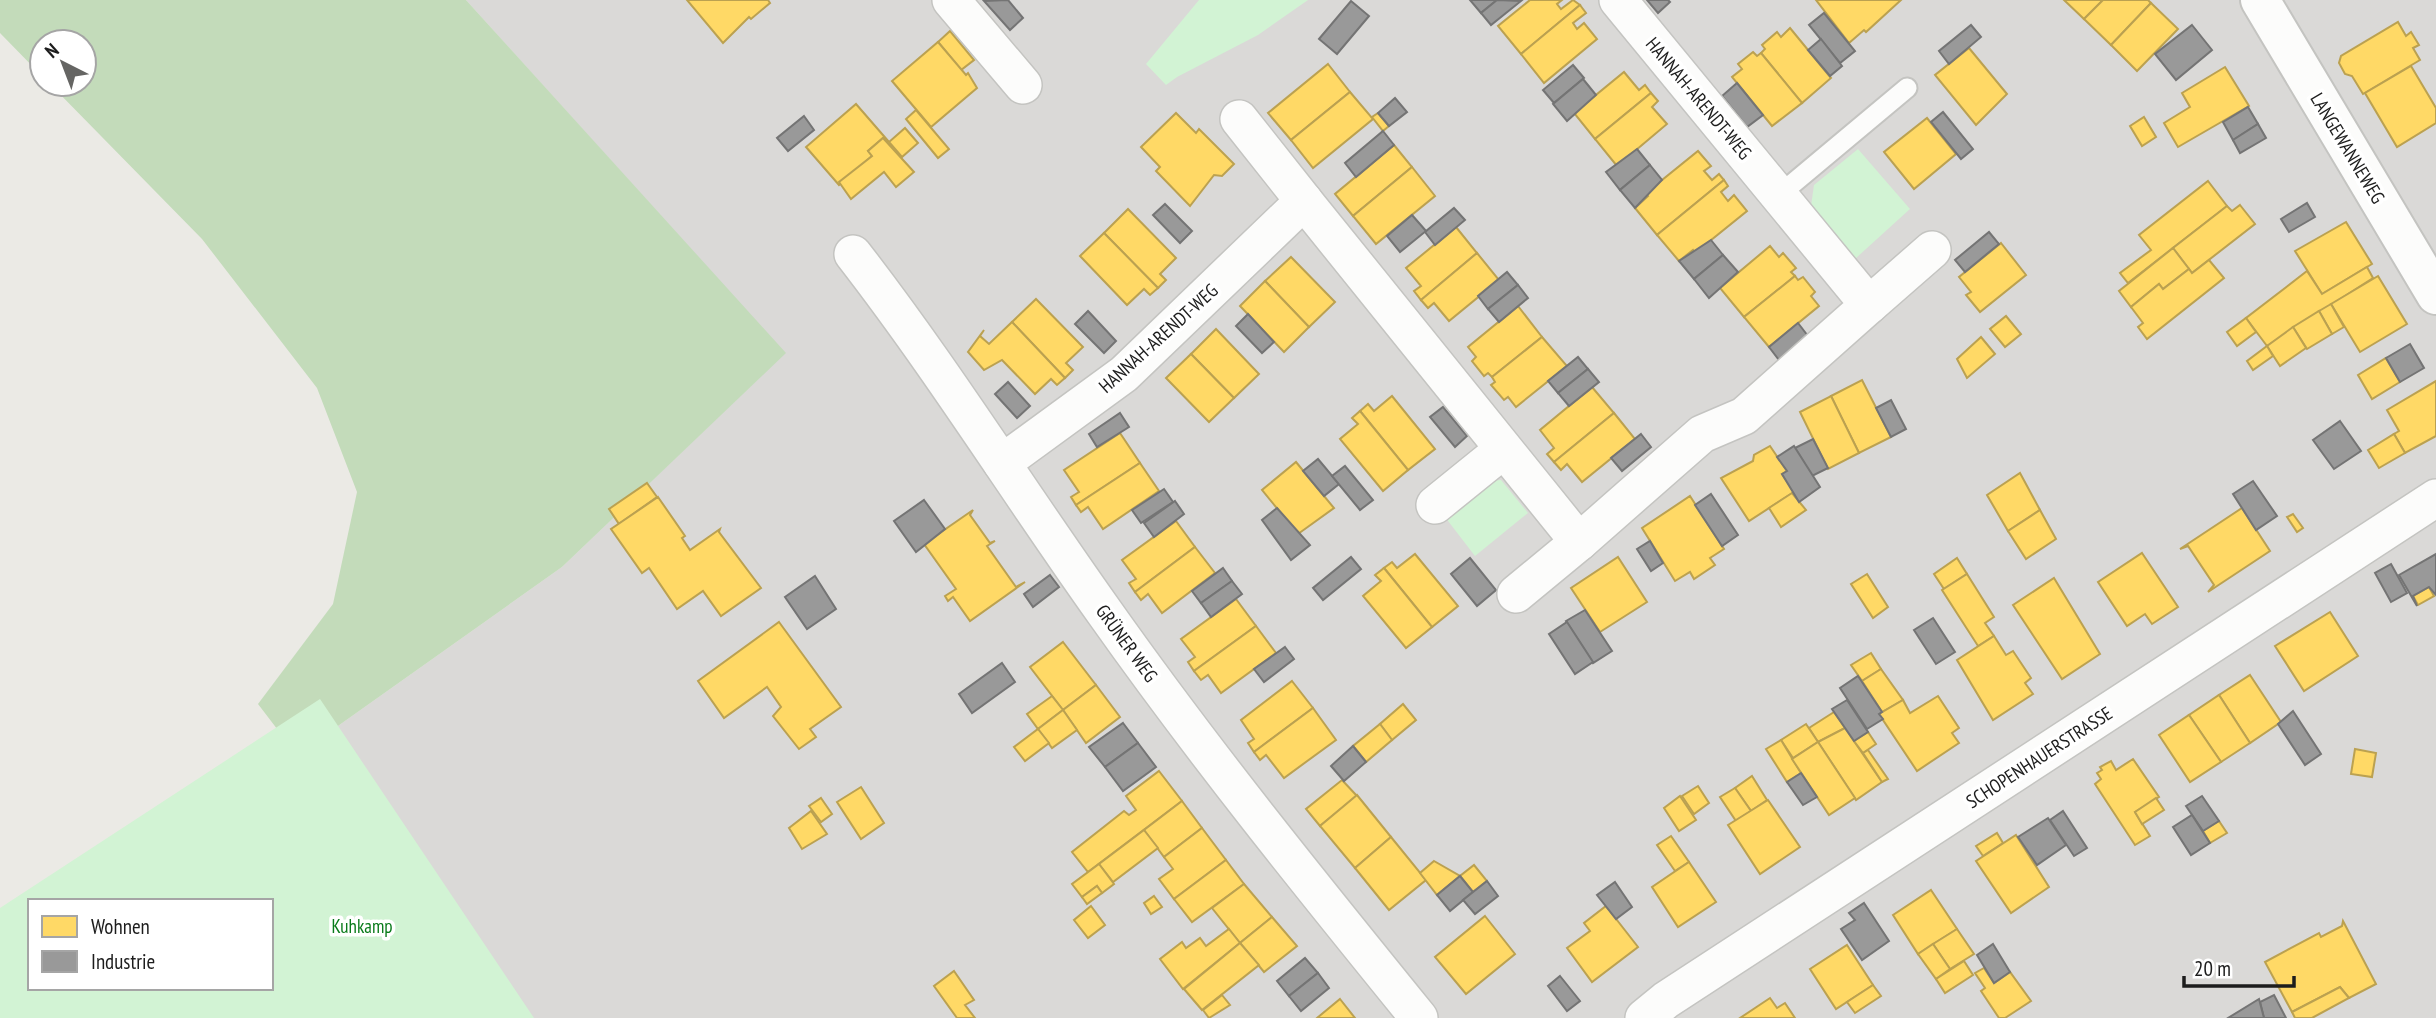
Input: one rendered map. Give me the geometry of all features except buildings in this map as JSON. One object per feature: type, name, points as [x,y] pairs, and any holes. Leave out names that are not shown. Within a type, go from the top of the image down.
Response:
[{"type":"street","points":[[951,0],[1023,85]]},
{"type":"street","name":"HANNAH-ARENDT-WEG","points":[[1618,0],[1869,305]]},
{"type":"street","name":"LANGEWANNEWEG","points":[[2260,0],[2436,295]]},
{"type":"street","points":[[1239,119],[1579,542]]},
{"type":"street","name":"HANNAH-ARENDT-WEG","points":[[1002,463],[1125,374],[1304,201]]},
{"type":"street","points":[[1516,594],[1702,434],[1744,416],[1932,250]]},
{"type":"street","name":"GRÜNER WEG","points":[[853,254],[911,329],[1105,614],[1236,793],[1419,1018]]},
{"type":"street","points":[[1435,505],[1503,450]]},
{"type":"street","name":"SCHOPENHAUERSTRASSE","points":[[1644,1018],[1678,993],[2436,498]]},
{"type":"lane","points":[[1779,195],[1908,88]]},
{"type":"shaded area","points":[[466,0],[2436,0],[2436,1018],[495,1018],[297,755],[562,567],[785,353]]},
{"type":"green space","points":[[0,0],[466,0],[786,353],[562,567],[297,755],[258,704],[333,604],[357,492],[317,388],[202,239],[64,98],[98,98],[98,28],[28,28],[28,62],[0,33]]},
{"type":"green space","points":[[1199,0],[1308,0],[1258,35],[1166,85],[1146,64]]},
{"type":"green space","points":[[1858,149],[1910,209],[1855,259],[1811,206],[1814,185]]},
{"type":"green space","points":[[1501,480],[1528,513],[1475,556],[1445,517],[1488,481]]},
{"type":"green space","name":"Kuhkamp","points":[[320,699],[534,1018],[0,1018],[0,908]]}]
